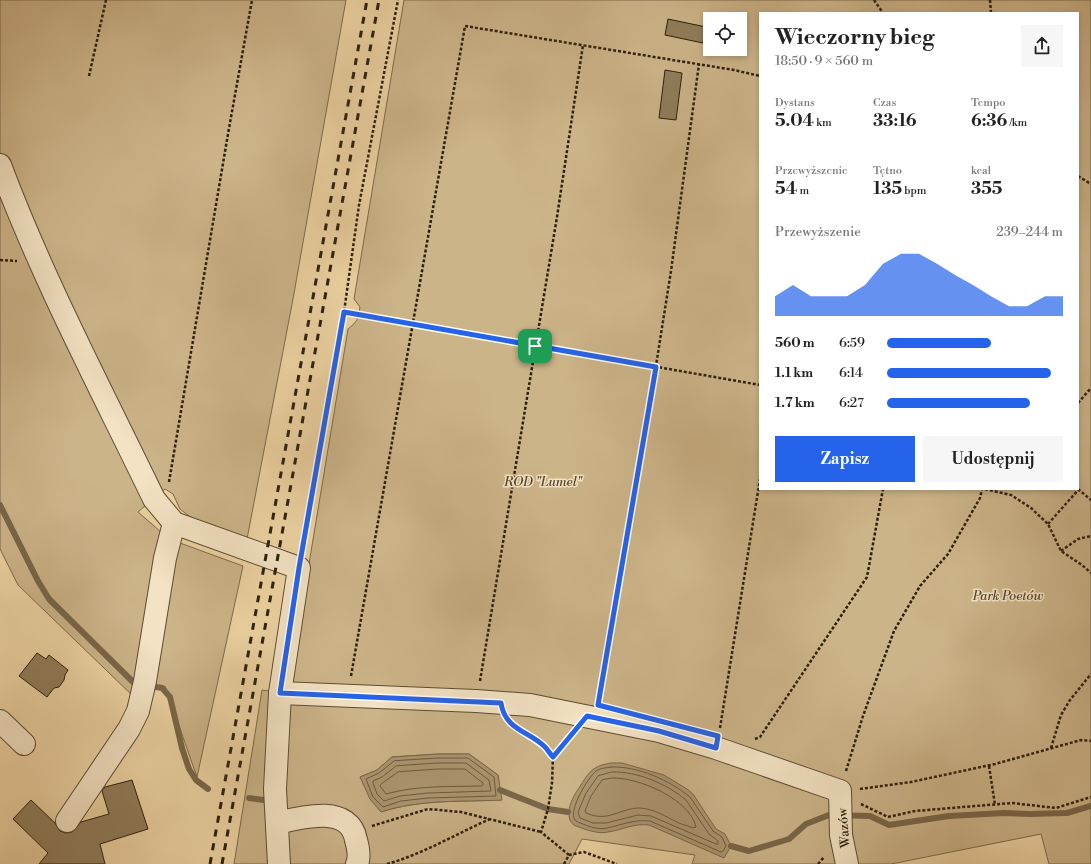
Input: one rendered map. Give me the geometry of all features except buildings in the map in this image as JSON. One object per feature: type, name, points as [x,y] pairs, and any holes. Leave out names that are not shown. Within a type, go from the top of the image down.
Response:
[{"type":"street","points":[[0,165],[20,218],[39,262],[154,500],[169,517],[299,568],[280,693],[275,789],[279,864]]},
{"type":"street","points":[[67,821],[129,728],[138,711],[144,686],[165,558],[169,517]]},
{"type":"street","points":[[280,693],[476,701],[593,710],[716,748],[845,798]]},
{"type":"street","points":[[0,721],[24,744]]},
{"type":"street","name":"Wazów","points":[[845,798],[841,835],[847,864]]},
{"type":"street","points":[[277,823],[320,815],[336,817],[350,824],[355,832],[358,860],[357,864]]},
{"type":"path","points":[[89,76],[106,0]]},
{"type":"path","points":[[169,517],[225,149],[252,0]]},
{"type":"path","points":[[299,568],[344,312],[359,205],[398,0]]},
{"type":"path","points":[[874,0],[882,12]]},
{"type":"path","points":[[990,0],[991,12]]},
{"type":"path","points":[[350,683],[464,26],[699,64],[759,76]]},
{"type":"path","points":[[476,701],[583,45]]},
{"type":"path","points":[[541,832],[549,802],[552,783],[553,757],[593,710],[656,367],[671,271],[699,64]]},
{"type":"path","points":[[1079,177],[1091,184]]},
{"type":"path","points":[[344,312],[759,385]]},
{"type":"path","points":[[1079,402],[1091,388]]},
{"type":"path","points":[[716,748],[759,485]]},
{"type":"path","points":[[1079,489],[1091,500]]},
{"type":"path","points":[[750,741],[760,737],[867,577],[883,490]]},
{"type":"path","points":[[845,798],[863,716],[894,631],[920,586],[948,554],[984,490]]},
{"type":"path","points":[[988,490],[1011,495],[1031,508],[1048,524],[1061,551],[1091,573]]},
{"type":"path","points":[[1048,524],[1078,490]]},
{"type":"path","points":[[1061,551],[1078,539],[1091,536]]},
{"type":"path","points":[[1051,748],[1061,715],[1070,700],[1091,674]]},
{"type":"path","points":[[501,703],[502,712],[509,722],[545,747],[553,757]]},
{"type":"path","points":[[845,798],[995,764],[1081,740],[1091,741]]},
{"type":"path","points":[[989,766],[995,805]]},
{"type":"path","points":[[845,798],[888,817],[915,811],[1012,803],[1056,808],[1091,797]]},
{"type":"path","points":[[355,832],[428,809],[460,812],[541,832],[569,855]]},
{"type":"path","points":[[386,864],[409,858],[490,819]]},
{"type":"path","points":[[564,864],[569,855],[584,852],[617,864]]},
{"type":"green space","points":[[0,0],[346,0],[293,299],[247,539],[193,519],[180,509],[173,494],[165,489],[138,512],[169,539],[243,566],[197,777],[165,686],[135,698],[18,585],[0,549]]},
{"type":"green space","name":"ROD \"Lumel\"","points":[[404,0],[1091,0],[1091,864],[1049,864],[1041,834],[891,864],[692,864],[695,855],[582,839],[569,864],[288,864],[286,852],[286,702],[348,329],[356,322],[360,307],[354,299]],"holes":[[[438,754],[469,754],[498,775],[501,800],[426,803],[381,812],[360,777],[377,770],[392,757]]]},
{"type":"green space","points":[[262,690],[276,692],[276,864],[234,864]]},
{"type":"water","points":[[438,754],[469,754],[498,775],[502,800],[426,803],[381,812],[370,799],[360,777],[377,770],[392,757]]},
{"type":"water","points":[[611,763],[622,763],[664,775],[693,794],[716,829],[725,834],[731,846],[724,858],[649,825],[638,825],[602,833],[587,830],[573,824],[569,818],[569,809],[577,791],[595,768]]},
{"type":"waterway","points":[[0,505],[38,581],[49,599],[134,683],[162,688],[170,697],[182,748],[189,769],[196,780],[208,789]]},
{"type":"waterway","points":[[500,790],[548,809],[568,812]]},
{"type":"waterway","points":[[249,798],[264,800]]},
{"type":"waterway","points":[[731,846],[749,851],[789,839],[806,824],[829,815],[870,816],[889,825],[949,816],[1004,813],[1067,813],[1091,806]]},
{"type":"railway","points":[[210,864],[367,0]]},
{"type":"railway","points":[[222,864],[379,0]]},
{"type":"route","points":[[344,312],[535,346],[656,367],[638,479],[598,705],[718,736],[716,748],[659,731],[587,716],[553,757],[545,747],[509,722],[502,712],[501,703],[280,693],[299,568],[344,312]]},
{"type":"park label","name":"Park Poetów","points":[[1008,595]]}]
